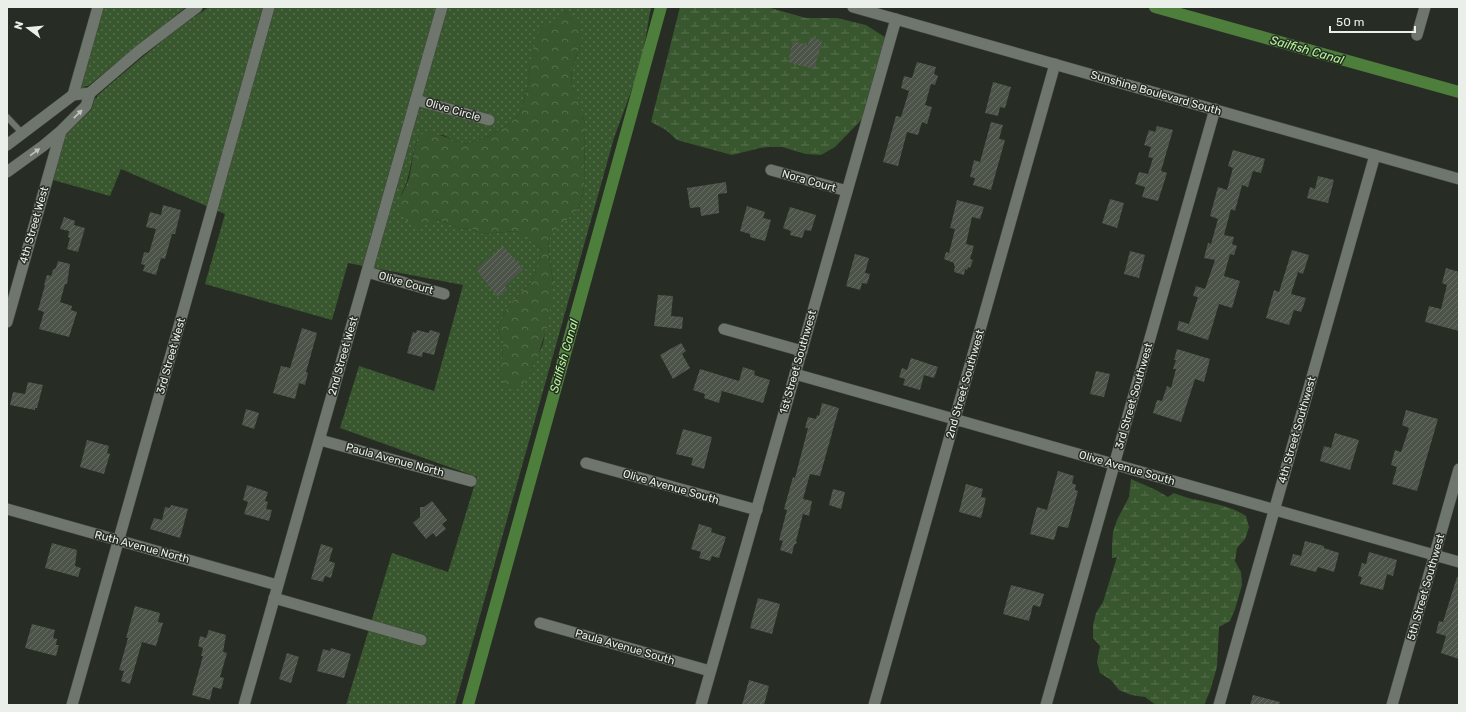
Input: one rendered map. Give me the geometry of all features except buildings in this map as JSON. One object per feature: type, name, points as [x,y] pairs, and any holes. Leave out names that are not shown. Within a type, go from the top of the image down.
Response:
[{"type":"street","points":[[73,95],[98,7]]},
{"type":"street","points":[[7,172],[61,131],[86,106],[90,93],[139,51],[197,7]]},
{"type":"street","name":"3rd Street West","points":[[72,705],[269,7]]},
{"type":"street","name":"2nd Street West","points":[[244,705],[442,7]]},
{"type":"street","name":"Sunshine Boulevard South","points":[[853,7],[1459,179]]},
{"type":"street","points":[[1417,35],[1425,7]]},
{"type":"street","name":"1st Street Southwest","points":[[701,705],[896,20]]},
{"type":"street","name":"2nd Street Southwest","points":[[874,705],[1055,64]]},
{"type":"street","points":[[7,145],[73,95],[90,93]]},
{"type":"street","name":"Olive Circle","points":[[416,100],[489,120]]},
{"type":"street","name":"3rd Street Southwest","points":[[1046,705],[1215,110]]},
{"type":"street","name":"4th Street West","points":[[7,320],[61,131]]},
{"type":"street","name":"4th Street Southwest","points":[[1219,705],[1375,155]]},
{"type":"street","name":"Nora Court","points":[[771,170],[847,192]]},
{"type":"street","name":"Olive Court","points":[[367,272],[444,294]]},
{"type":"street","points":[[724,329],[802,351]]},
{"type":"street","name":"Olive Avenue South","points":[[795,374],[1459,562]]},
{"type":"street","name":"Paula Avenue North","points":[[320,440],[470,481]]},
{"type":"street","name":"Olive Avenue South","points":[[586,463],[757,510]]},
{"type":"street","name":"5th Street Southwest","points":[[1392,705],[1459,469]]},
{"type":"street","name":"Ruth Avenue North","points":[[7,509],[277,585]]},
{"type":"street","points":[[274,598],[421,640]]},
{"type":"street","name":"Paula Avenue South","points":[[540,623],[710,671]]},
{"type":"lane","points":[[7,117],[22,133]]},
{"type":"green space","points":[[94,7],[186,7],[88,86],[75,89]]},
{"type":"green space","points":[[209,7],[651,7],[641,64],[614,138],[455,705],[346,705],[392,553],[448,572],[477,477],[340,428],[359,366],[434,391],[463,285],[348,263],[332,320],[205,284],[225,214],[121,169],[110,196],[46,178],[56,144],[91,110],[95,98],[97,98],[97,96],[152,50]],"holes":[[[567,11],[582,41],[573,65],[571,77],[573,89],[585,124],[584,187],[582,199],[577,211],[550,234],[548,247],[553,283],[543,344],[532,368],[502,366],[503,340],[498,329],[507,307],[531,282],[543,250],[517,231],[483,234],[472,229],[459,228],[436,219],[401,195],[405,188],[419,135],[443,135],[466,144],[489,136],[510,123],[519,115],[530,79],[529,66],[558,18]]]},
{"type":"green space","points":[[680,7],[767,7],[806,18],[837,18],[866,25],[891,41],[871,110],[835,147],[821,155],[806,154],[782,147],[769,147],[732,155],[677,140],[666,130],[651,122]]},
{"type":"green space","points":[[567,11],[577,17],[581,28],[582,41],[573,65],[571,77],[573,89],[579,100],[585,124],[584,187],[582,199],[577,211],[550,235],[548,247],[553,283],[549,320],[538,356],[519,389],[507,389],[501,378],[503,340],[498,329],[507,307],[531,282],[543,250],[517,231],[483,234],[472,229],[459,228],[436,219],[427,225],[414,228],[405,219],[400,203],[409,178],[419,135],[431,132],[466,144],[489,136],[510,123],[519,115],[530,79],[529,66],[538,31]]},
{"type":"green space","points":[[1131,479],[1168,497],[1174,493],[1223,506],[1246,516],[1249,527],[1245,539],[1237,548],[1235,561],[1241,572],[1242,585],[1230,621],[1219,627],[1217,667],[1204,705],[1156,705],[1145,697],[1131,695],[1119,690],[1111,680],[1100,673],[1097,662],[1100,646],[1093,638],[1093,625],[1096,613],[1103,602],[1117,557],[1112,558],[1113,532],[1117,520],[1129,497]]},
{"type":"waterway","name":"Sailfish Canal","points":[[468,705],[661,7]]},
{"type":"waterway","name":"Sailfish Canal","points":[[1155,7],[1459,92]]}]
